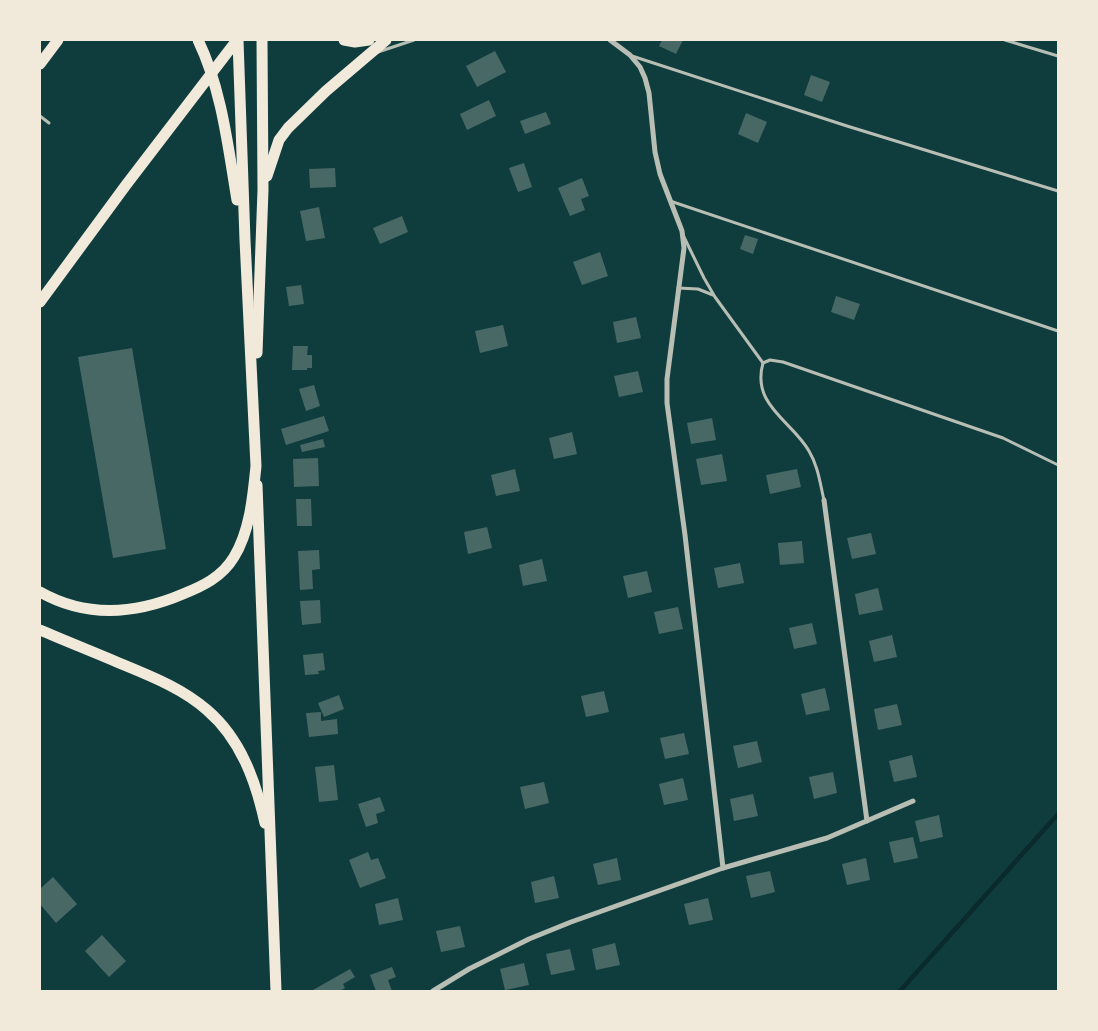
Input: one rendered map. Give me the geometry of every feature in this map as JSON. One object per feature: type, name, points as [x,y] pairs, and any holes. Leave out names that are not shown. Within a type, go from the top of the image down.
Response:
[{"type":"main road","points":[[198,40],[213,81],[224,124],[245,240]]},
{"type":"main road","points":[[237,40],[245,240],[255,414],[276,991]]},
{"type":"main road","points":[[40,302],[237,40]]},
{"type":"main road","points":[[255,414],[263,190],[262,40]]},
{"type":"main road","points":[[344,40],[354,42],[369,40]]},
{"type":"main road","points":[[263,190],[274,152],[279,140],[288,128],[326,91],[386,40]]},
{"type":"main road","points":[[40,64],[58,42]]},
{"type":"main road","points":[[40,592],[60,602],[76,607],[90,610],[122,611],[154,605],[207,584],[224,570],[234,558],[241,544],[253,496],[256,466]]},
{"type":"main road","points":[[40,630],[175,688],[209,711],[225,728],[249,770],[257,790],[265,823],[272,878]]},
{"type":"street","points":[[610,40],[630,56],[640,68],[645,78],[649,92],[658,167],[682,231],[684,248],[667,379],[668,403],[723,868]]},
{"type":"street","points":[[824,500],[867,821]]},
{"type":"street","points":[[433,991],[469,969],[529,939],[571,922],[723,868],[827,838],[913,802]]},
{"type":"lane","points":[[368,55],[414,40]]},
{"type":"lane","points":[[1005,40],[1058,56]]},
{"type":"lane","points":[[630,56],[1058,191]]},
{"type":"lane","points":[[40,116],[49,123]]},
{"type":"lane","points":[[670,201],[1058,331]]},
{"type":"lane","points":[[682,231],[715,297],[763,363],[760,376],[769,405],[800,437],[810,452],[817,466],[824,500]]},
{"type":"lane","points":[[678,288],[698,289],[715,297]]},
{"type":"lane","points":[[763,363],[770,360],[783,362],[1003,438],[1058,465]]},
{"type":"building","points":[[662,40],[683,40],[676,54],[659,46]]},
{"type":"building","points":[[495,51],[506,72],[477,87],[466,66]]},
{"type":"building","points":[[811,75],[830,82],[822,102],[804,95]]},
{"type":"building","points":[[489,100],[496,116],[467,130],[460,114]]},
{"type":"building","points":[[546,112],[551,124],[525,134],[520,121]]},
{"type":"building","points":[[746,113],[767,122],[758,143],[738,134]]},
{"type":"building","points":[[524,163],[532,187],[518,192],[509,168]]},
{"type":"building","points":[[335,168],[336,187],[310,188],[309,169]]},
{"type":"building","points":[[582,178],[589,196],[581,199],[585,210],[570,216],[558,188]]},
{"type":"building","points":[[319,207],[325,238],[306,241],[300,211]]},
{"type":"building","points":[[402,216],[408,232],[380,244],[373,228]]},
{"type":"building","points":[[745,235],[758,239],[753,254],[740,249]]},
{"type":"building","points":[[600,252],[608,276],[582,285],[573,262]]},
{"type":"building","points":[[301,285],[304,304],[289,306],[286,287]]},
{"type":"building","points":[[836,296],[860,304],[854,320],[831,312]]},
{"type":"building","points":[[636,317],[641,338],[617,343],[613,322]]},
{"type":"building","points":[[503,325],[508,346],[480,353],[475,331]]},
{"type":"building","points":[[293,346],[308,346],[307,355],[312,355],[312,368],[292,370]]},
{"type":"building","points":[[132,348],[166,549],[113,558],[78,357]]},
{"type":"building","points":[[638,371],[643,392],[619,397],[614,376]]},
{"type":"building","points":[[314,385],[320,406],[306,411],[299,389]]},
{"type":"building","points":[[324,416],[329,431],[286,445],[281,429]]},
{"type":"building","points":[[712,418],[716,440],[691,444],[687,423]]},
{"type":"building","points":[[572,432],[577,454],[554,459],[549,438]]},
{"type":"building","points":[[323,439],[325,447],[302,452],[300,445]]},
{"type":"building","points":[[722,454],[727,481],[701,485],[696,459]]},
{"type":"building","points":[[318,458],[319,486],[294,487],[293,459]]},
{"type":"building","points":[[515,469],[520,491],[496,496],[491,475]]},
{"type":"building","points":[[797,469],[801,487],[770,494],[766,475]]},
{"type":"building","points":[[296,499],[311,499],[312,526],[297,526]]},
{"type":"building","points":[[487,527],[492,548],[468,554],[464,532]]},
{"type":"building","points":[[871,533],[876,554],[852,559],[847,538]]},
{"type":"building","points":[[802,541],[804,563],[780,565],[778,543]]},
{"type":"building","points":[[319,550],[320,569],[312,570],[313,589],[300,590],[298,551]]},
{"type":"building","points":[[542,559],[547,581],[523,586],[519,565]]},
{"type":"building","points":[[740,563],[744,583],[718,588],[714,568]]},
{"type":"building","points":[[647,571],[652,592],[628,598],[623,576]]},
{"type":"building","points":[[878,588],[883,610],[859,615],[855,594]]},
{"type":"building","points":[[320,600],[321,623],[302,625],[300,601]]},
{"type":"building","points":[[678,607],[683,629],[659,634],[654,612]]},
{"type":"building","points":[[812,623],[817,644],[794,649],[789,628]]},
{"type":"building","points":[[892,635],[897,657],[874,662],[869,641]]},
{"type":"building","points":[[323,653],[325,670],[318,671],[319,674],[305,675],[303,655]]},
{"type":"building","points":[[825,688],[830,710],[806,715],[801,694]]},
{"type":"building","points":[[604,691],[609,712],[586,717],[581,696]]},
{"type":"building","points":[[339,695],[344,709],[324,717],[318,703]]},
{"type":"building","points":[[897,704],[902,725],[878,730],[874,709]]},
{"type":"building","points":[[321,712],[321,721],[337,719],[338,734],[309,737],[306,713]]},
{"type":"building","points":[[684,733],[689,754],[665,759],[660,738]]},
{"type":"building","points":[[757,741],[762,762],[738,768],[733,746]]},
{"type":"building","points":[[912,755],[917,777],[894,782],[889,761]]},
{"type":"building","points":[[334,765],[338,800],[319,802],[315,767]]},
{"type":"building","points":[[833,772],[837,793],[814,799],[809,777]]},
{"type":"building","points":[[683,778],[688,800],[664,805],[659,784]]},
{"type":"building","points":[[544,782],[549,803],[525,809],[520,787]]},
{"type":"building","points":[[753,794],[758,816],[734,821],[730,799]]},
{"type":"building","points":[[380,797],[385,811],[376,814],[378,823],[366,827],[358,804]]},
{"type":"building","points":[[939,815],[943,837],[920,842],[915,821]]},
{"type":"building","points":[[913,837],[918,858],[894,863],[889,842]]},
{"type":"building","points":[[368,852],[371,860],[378,858],[386,878],[360,888],[349,860]]},
{"type":"building","points":[[617,858],[621,880],[598,885],[593,864]]},
{"type":"building","points":[[866,858],[870,880],[847,885],[842,864]]},
{"type":"building","points":[[770,871],[775,892],[751,898],[746,876]]},
{"type":"building","points":[[554,876],[559,898],[535,903],[531,882]]},
{"type":"building","points":[[53,877],[77,904],[56,923],[40,904],[40,889]]},
{"type":"building","points":[[398,898],[403,920],[379,925],[375,904]]},
{"type":"building","points":[[708,898],[713,920],[689,925],[684,904]]},
{"type":"building","points":[[460,926],[465,947],[441,952],[436,931]]},
{"type":"building","points":[[102,935],[126,961],[109,977],[85,951]]},
{"type":"building","points":[[615,943],[620,965],[596,970],[592,949]]},
{"type":"building","points":[[570,949],[575,970],[551,975],[546,954]]},
{"type":"building","points":[[524,963],[529,985],[505,990],[500,969]]},
{"type":"building","points":[[392,967],[396,977],[388,980],[392,991],[376,991],[370,975]]},
{"type":"building","points":[[350,969],[355,977],[343,984],[345,988],[340,991],[313,990]]},
{"type":"waterway","points":[[900,991],[1058,814]]}]
